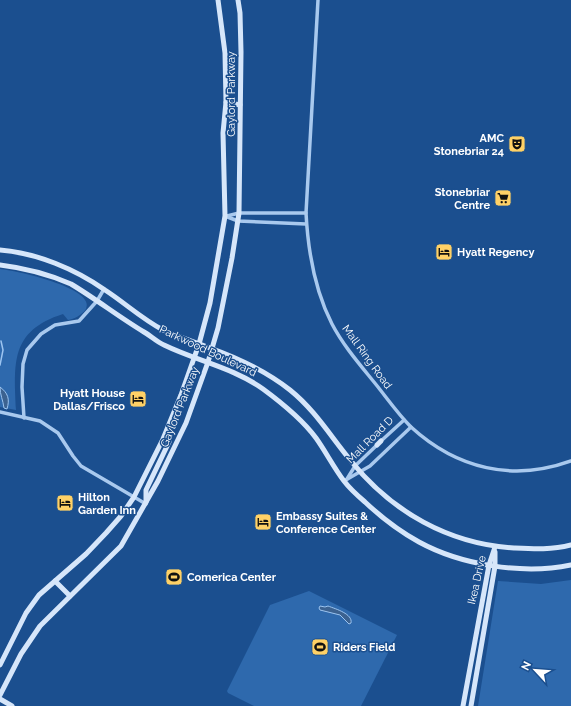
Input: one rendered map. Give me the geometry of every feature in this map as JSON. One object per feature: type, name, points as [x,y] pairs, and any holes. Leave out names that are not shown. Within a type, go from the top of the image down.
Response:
[{"type":"street","name":"Gaylord Parkway","points":[[0,665],[26,613],[39,595],[86,554],[121,516],[134,497],[159,446],[195,358],[210,303],[226,216],[223,133],[226,102],[225,53],[218,0]]},
{"type":"street","name":"Gaylord Parkway","points":[[0,695],[21,654],[40,626],[121,546],[146,504],[186,423],[208,362],[232,258],[239,213],[241,171],[241,52],[240,13],[238,0]]},
{"type":"street","name":"Mall Ring Road","points":[[318,0],[306,224],[315,280],[332,322],[355,359],[404,420],[411,427],[446,452],[460,459],[489,469],[526,471],[545,469],[571,461]]},
{"type":"street","points":[[226,102],[240,105]]},
{"type":"street","points":[[226,216],[239,213],[306,213]]},
{"type":"street","points":[[226,216],[238,221],[306,224]]},
{"type":"street","name":"Parkwood Boulevard","points":[[0,250],[20,253],[53,262],[86,278],[104,289],[151,323],[182,338],[212,348],[263,372],[290,390],[319,419],[360,472],[387,498],[413,516],[439,530],[462,539],[495,547],[540,550],[571,545]]},
{"type":"street","name":"Parkwood Boulevard","points":[[0,265],[24,268],[71,284],[162,344],[195,358],[230,370],[262,388],[294,415],[316,438],[344,481],[378,514],[401,531],[420,542],[441,552],[464,559],[507,568],[532,569],[571,566]]},
{"type":"street","points":[[24,418],[22,387],[23,364],[27,350],[41,334],[55,325],[79,321],[97,301],[104,289]]},
{"type":"street","points":[[0,412],[40,421],[58,433],[81,466],[146,504]]},
{"type":"street","points":[[146,504],[146,490],[169,442],[170,420]]},
{"type":"street","name":"Mall Road D","points":[[344,481],[356,466],[404,420]]},
{"type":"street","name":"Mall Road D","points":[[344,481],[370,466],[411,427]]},
{"type":"street","name":"Ikea Drive","points":[[463,706],[489,565],[495,547]]},
{"type":"street","name":"Ikea Drive","points":[[471,706],[495,566],[495,547]]},
{"type":"street","points":[[55,581],[70,596]]},
{"type":"street","points":[[474,643],[482,644]]},
{"type":"street","points":[[0,699],[12,706]]},
{"type":"shaded area","points":[[0,269],[36,277],[67,287],[79,294],[86,301],[86,309],[78,316],[68,320],[63,314],[46,321],[33,330],[24,339],[16,363],[16,410],[0,407]]},
{"type":"shaded area","points":[[0,387],[8,396],[7,409],[4,408]]},
{"type":"shaded area","points":[[571,580],[571,706],[478,706],[498,581],[541,584]]},
{"type":"shaded area","name":"Riders Field","points":[[309,591],[397,635],[361,706],[254,706],[228,693],[227,691],[270,605]]},
{"type":"shaded area","points":[[320,606],[328,606],[347,614],[351,620],[351,623],[349,624],[340,615],[320,610]]},
{"type":"waterway","points":[[0,365],[3,350],[1,341]]},
{"type":"place","name":"AMC Stonebriar 24","points":[[517,144]]},
{"type":"place","name":"Stonebriar Centre","points":[[503,198]]},
{"type":"place","name":"Hyatt Regency","points":[[444,252]]},
{"type":"place","name":"Hyatt House Dallas/Frisco","points":[[138,399]]},
{"type":"place","name":"Hilton Garden Inn","points":[[65,503]]},
{"type":"place","name":"Embassy Suites & Conference Center","points":[[263,522]]},
{"type":"place","name":"Comerica Center","points":[[174,577]]},
{"type":"place","name":"Riders Field","points":[[320,647]]}]
